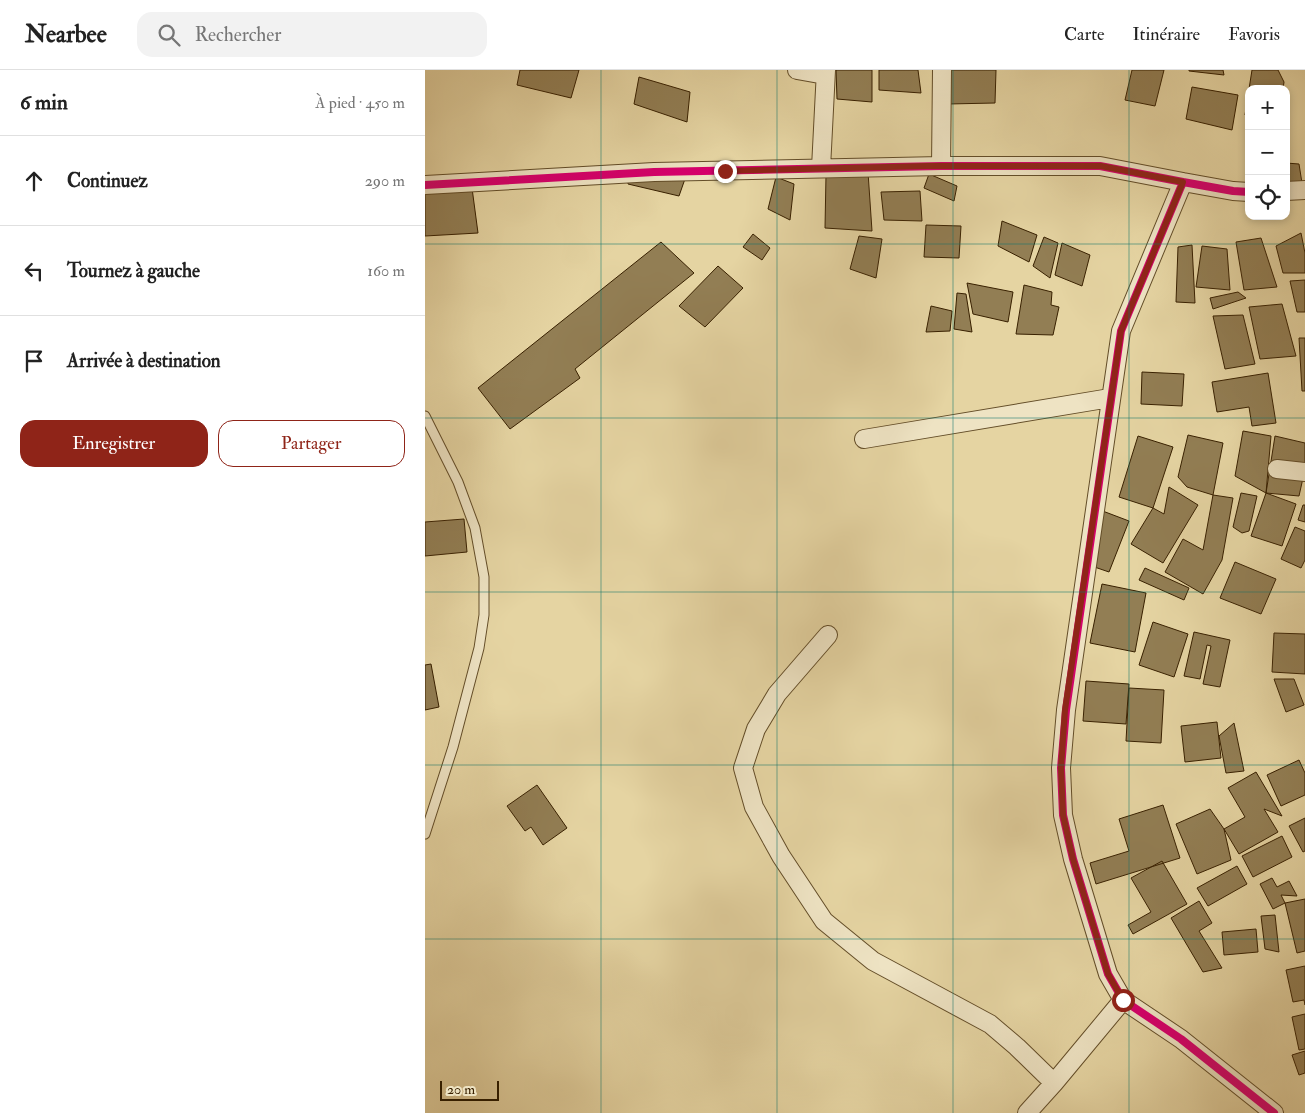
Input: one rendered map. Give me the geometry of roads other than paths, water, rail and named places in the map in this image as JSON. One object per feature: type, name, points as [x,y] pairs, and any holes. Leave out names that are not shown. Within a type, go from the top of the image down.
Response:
[{"type":"street","points":[[797,70],[825,72],[821,168]]},
{"type":"street","points":[[941,166],[942,70]]},
{"type":"street","points":[[425,185],[654,172],[941,166],[1101,166],[1245,192]]},
{"type":"street","points":[[1183,182],[1121,331],[1065,710],[1061,768],[1063,815],[1073,859],[1108,974],[1123,1000],[1181,1039],[1274,1113]]},
{"type":"street","points":[[1290,191],[1305,190]]},
{"type":"street","points":[[864,439],[1111,398]]},
{"type":"street","points":[[1277,469],[1305,472]]},
{"type":"street","points":[[828,635],[777,694],[756,729],[743,768],[754,807],[781,856],[824,920],[873,961],[991,1024],[1017,1046],[1054,1083]]},
{"type":"street","points":[[1027,1113],[1123,1000]]},
{"type":"lane","points":[[425,416],[458,482],[475,528],[484,577],[484,615],[477,657],[453,747],[425,834]]}]
